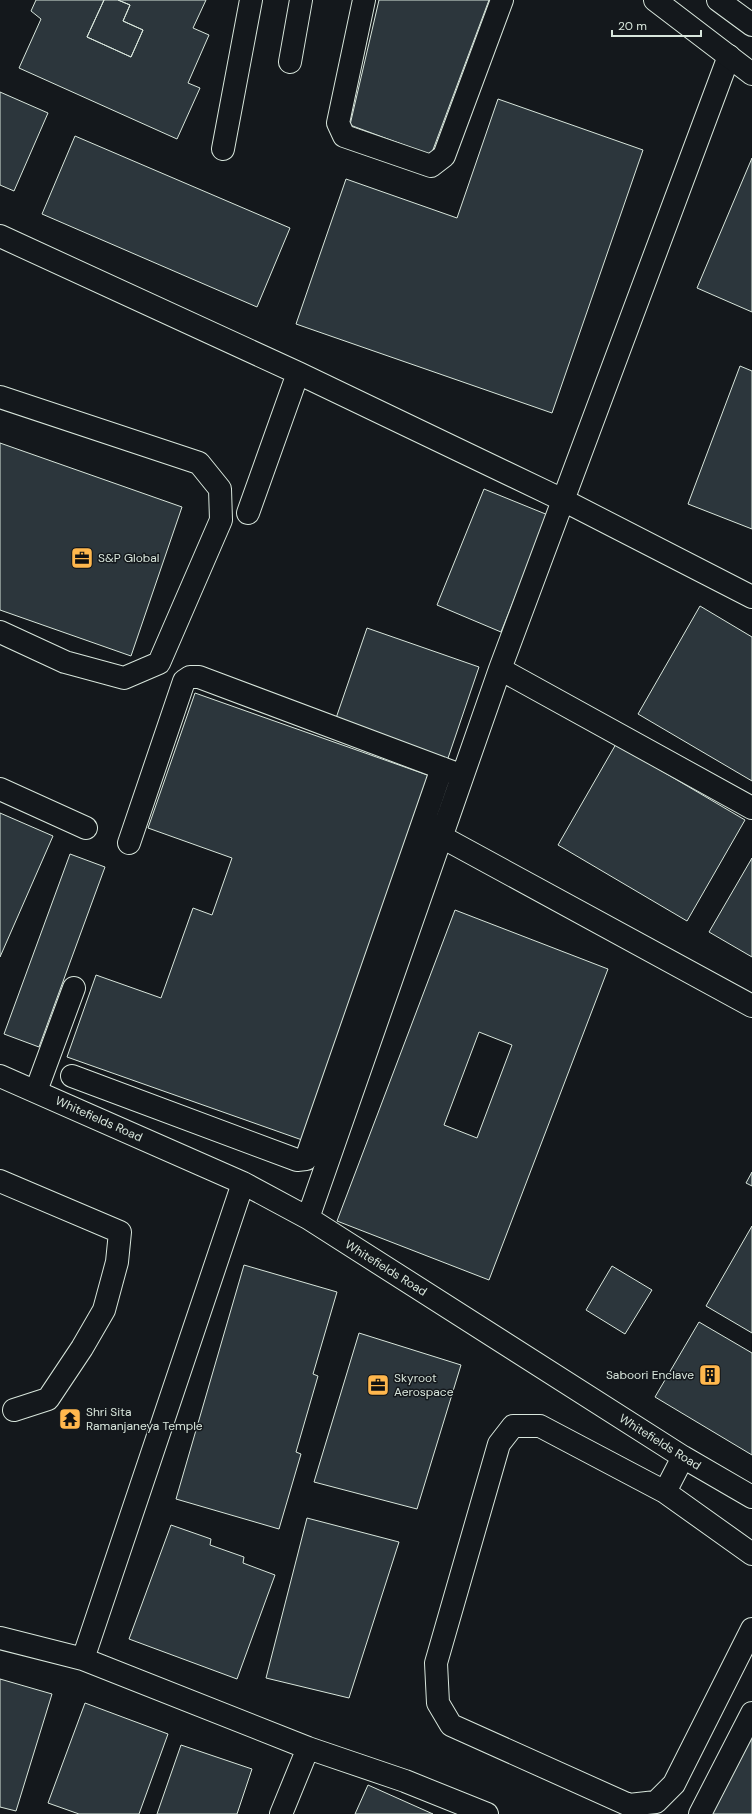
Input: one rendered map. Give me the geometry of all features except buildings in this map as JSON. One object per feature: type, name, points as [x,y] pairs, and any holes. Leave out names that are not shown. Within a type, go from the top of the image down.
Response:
[{"type":"street","points":[[223,149],[251,0]]},
{"type":"street","points":[[290,62],[301,0]]},
{"type":"street","points":[[364,0],[338,123],[344,136],[431,166],[444,156],[502,0]]},
{"type":"street","points":[[655,0],[752,74]]},
{"type":"street","points":[[718,0],[752,25]]},
{"type":"street","points":[[308,1218],[440,836],[500,669],[729,56]]},
{"type":"street","points":[[0,236],[298,373],[563,500],[752,597]]},
{"type":"street","points":[[248,513],[298,373]]},
{"type":"street","points":[[0,397],[199,462],[220,489],[221,520],[159,663],[124,678],[65,662],[0,632]]},
{"type":"street","points":[[500,669],[752,808]]},
{"type":"street","points":[[129,843],[184,681],[190,677],[199,677],[462,775]]},
{"type":"street","points":[[72,1076],[297,1160],[306,1159],[442,768]]},
{"type":"street","points":[[0,789],[86,828]]},
{"type":"street","points":[[440,836],[752,1006]]},
{"type":"street","points":[[36,1091],[74,988]]},
{"type":"street","name":"Whitefields Road","points":[[0,1076],[243,1183],[308,1218],[683,1457],[752,1497]]},
{"type":"street","points":[[0,1181],[120,1232],[117,1262],[104,1310],[82,1348],[48,1399],[14,1410]]},
{"type":"street","points":[[83,1659],[243,1183]]},
{"type":"street","points":[[752,1554],[665,1492],[540,1426],[512,1426],[499,1444],[436,1663],[438,1703],[451,1725],[629,1805],[656,1802],[674,1784],[752,1629]]},
{"type":"street","points":[[665,1492],[683,1457]]},
{"type":"street","points":[[0,1638],[83,1659],[308,1748],[405,1781],[487,1814]]},
{"type":"street","points":[[700,1814],[752,1713]]},
{"type":"street","points":[[281,1814],[308,1748]]},
{"type":"place","name":"S&P Global","points":[[82,558]]},
{"type":"place","name":"Saboori Enclave","points":[[710,1375]]},
{"type":"place","name":"Skyroot Aerospace","points":[[378,1385]]},
{"type":"place","name":"Shri Sita Ramanjaneya Temple","points":[[70,1419]]}]
